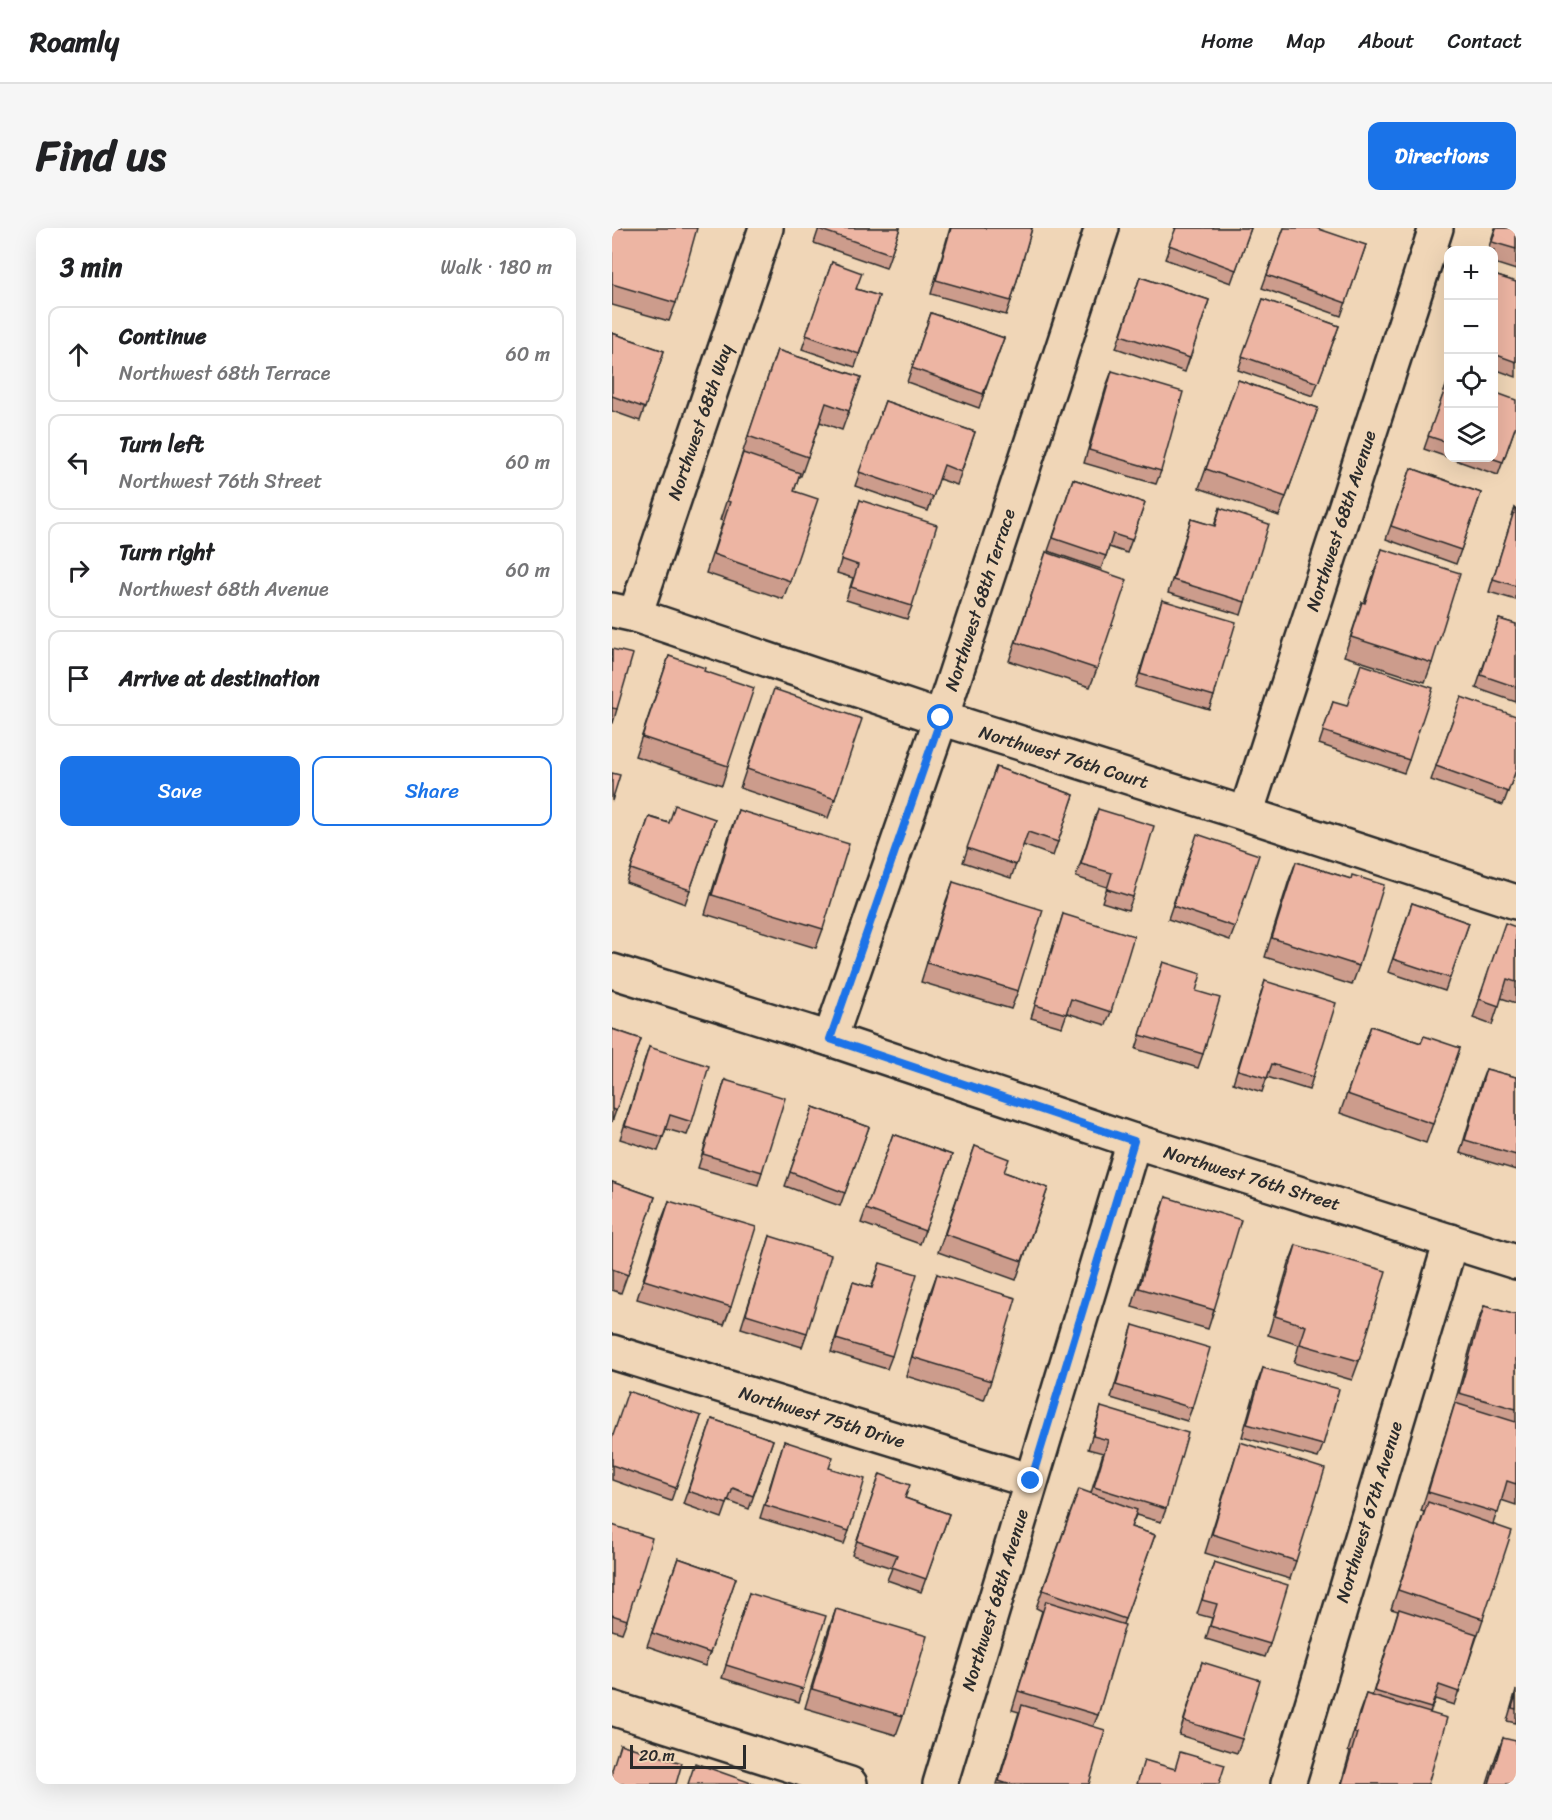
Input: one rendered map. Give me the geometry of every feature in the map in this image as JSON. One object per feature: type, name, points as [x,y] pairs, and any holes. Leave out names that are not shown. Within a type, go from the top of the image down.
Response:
[{"type":"street","name":"Northwest 68th Way","points":[[623,613],[766,228]]},
{"type":"street","name":"Northwest 68th Terrace","points":[[830,1039],[941,718],[1102,228]]},
{"type":"street","name":"Northwest 68th Avenue","points":[[1246,814],[1436,228]]},
{"type":"street","name":"Northwest 76th Court","points":[[623,613],[941,718],[1516,902]]},
{"type":"street","name":"Northwest 76th Street","points":[[612,971],[830,1039],[1134,1141],[1516,1262]]},
{"type":"street","name":"Northwest 68th Avenue","points":[[940,1784],[1134,1141]]},
{"type":"street","name":"Northwest 67th Avenue","points":[[1288,1784],[1451,1241]]},
{"type":"street","name":"Northwest 75th Drive","points":[[612,1352],[1031,1481]]},
{"type":"street","points":[[612,1708],[850,1784]]},
{"type":"building","points":[[612,228],[697,228],[676,303],[612,284]]},
{"type":"building","points":[[819,228],[900,228],[891,254]]},
{"type":"building","points":[[951,228],[1032,228],[1011,301],[936,280]]},
{"type":"building","points":[[1176,228],[1251,228],[1236,270],[1169,245]]},
{"type":"building","points":[[1284,228],[1316,228],[1366,245],[1346,303],[1267,275]]},
{"type":"building","points":[[1496,228],[1516,228],[1516,249],[1492,242]]},
{"type":"building","points":[[832,262],[862,273],[856,289],[879,296],[859,354],[806,335]]},
{"type":"building","points":[[1498,276],[1516,282],[1516,362],[1498,355]]},
{"type":"building","points":[[1140,277],[1209,300],[1190,358],[1121,335]]},
{"type":"building","points":[[1263,299],[1339,326],[1318,383],[1242,356]]},
{"type":"building","points":[[931,313],[1004,338],[983,394],[912,368]]},
{"type":"building","points":[[612,333],[664,351],[645,408],[612,396]]},
{"type":"building","points":[[777,350],[861,377],[849,411],[826,403],[808,457],[748,436]]},
{"type":"building","points":[[1112,371],[1183,392],[1161,471],[1089,450]]},
{"type":"building","points":[[1238,380],[1318,408],[1286,497],[1206,469]]},
{"type":"building","points":[[1444,392],[1444,441],[1428,436]]},
{"type":"building","points":[[1498,393],[1516,400],[1516,425],[1503,462],[1498,460]]},
{"type":"building","points":[[885,401],[975,432],[961,472],[944,465],[933,497],[859,472]]},
{"type":"building","points":[[743,453],[800,473],[794,491],[818,499],[790,581],[713,554]]},
{"type":"building","points":[[1411,468],[1481,493],[1461,550],[1391,526]]},
{"type":"building","points":[[1073,479],[1145,503],[1132,540],[1113,534],[1106,556],[1053,538]]},
{"type":"building","points":[[860,500],[937,525],[912,606],[851,587],[858,565],[841,559]]},
{"type":"building","points":[[1220,508],[1269,524],[1245,602],[1173,580],[1191,519],[1215,526]]},
{"type":"building","points":[[1516,509],[1516,586],[1493,579]]},
{"type":"building","points":[[1382,549],[1460,573],[1432,663],[1351,637],[1362,602],[1365,603]]},
{"type":"building","points":[[1046,552],[1127,580],[1097,669],[1016,642]]},
{"type":"building","points":[[1162,600],[1236,622],[1214,696],[1140,674]]},
{"type":"building","points":[[1499,619],[1516,624],[1516,687],[1481,675]]},
{"type":"building","points":[[612,649],[633,654],[617,709],[612,708]]},
{"type":"building","points":[[669,656],[754,688],[728,766],[642,737]]},
{"type":"building","points":[[1361,664],[1433,688],[1409,760],[1323,731],[1333,702],[1347,706]]},
{"type":"building","points":[[774,689],[862,719],[835,799],[747,769]]},
{"type":"building","points":[[1461,697],[1516,716],[1516,770],[1508,792],[1436,766]]},
{"type":"building","points":[[996,767],[1074,795],[1058,842],[1028,832],[1016,865],[967,848]]},
{"type":"building","points":[[612,773],[620,775],[612,801]]},
{"type":"building","points":[[675,805],[715,819],[690,890],[631,869],[649,817],[669,823]]},
{"type":"building","points":[[1098,809],[1154,826],[1133,897],[1107,889],[1112,873],[1081,864]]},
{"type":"building","points":[[738,810],[849,844],[823,929],[712,895]]},
{"type":"building","points":[[1197,834],[1259,855],[1235,927],[1173,906]]},
{"type":"building","points":[[1296,862],[1351,879],[1352,875],[1384,885],[1359,966],[1272,938]]},
{"type":"building","points":[[953,882],[1043,910],[1018,991],[927,963]]},
{"type":"building","points":[[1412,903],[1469,923],[1450,978],[1393,959]]},
{"type":"building","points":[[1063,914],[1134,936],[1111,1012],[1071,999],[1066,1014],[1035,1005]]},
{"type":"building","points":[[1505,923],[1516,927],[1516,982],[1507,979],[1499,1006],[1479,999]]},
{"type":"building","points":[[1163,962],[1201,974],[1196,991],[1220,998],[1203,1054],[1140,1035]]},
{"type":"building","points":[[1265,981],[1336,1003],[1313,1077],[1272,1064],[1267,1078],[1238,1070]]},
{"type":"building","points":[[1371,1026],[1421,1043],[1424,1036],[1460,1048],[1433,1124],[1347,1094]]},
{"type":"building","points":[[612,1029],[641,1039],[616,1111],[612,1109]]},
{"type":"building","points":[[649,1047],[709,1066],[692,1122],[670,1115],[663,1137],[625,1126]]},
{"type":"building","points":[[1486,1069],[1516,1077],[1516,1155],[1465,1140]]},
{"type":"building","points":[[725,1080],[785,1098],[762,1172],[703,1154]]},
{"type":"building","points":[[813,1107],[869,1127],[845,1193],[790,1172]]},
{"type":"building","points":[[893,1134],[952,1155],[925,1231],[866,1209]]},
{"type":"building","points":[[975,1146],[1009,1159],[1004,1172],[1048,1188],[1022,1261],[945,1234]]},
{"type":"building","points":[[612,1182],[655,1197],[628,1275],[612,1269]]},
{"type":"building","points":[[1166,1197],[1241,1220],[1214,1310],[1139,1288]]},
{"type":"building","points":[[669,1201],[756,1227],[731,1307],[644,1280]]},
{"type":"building","points":[[770,1236],[831,1255],[807,1333],[746,1314]]},
{"type":"building","points":[[1296,1245],[1386,1271],[1359,1361],[1300,1344],[1306,1326],[1275,1316]]},
{"type":"building","points":[[880,1263],[917,1274],[892,1356],[836,1339],[853,1282],[872,1288]]},
{"type":"building","points":[[937,1274],[1016,1298],[991,1381],[912,1357]]},
{"type":"building","points":[[1484,1306],[1516,1315],[1516,1409],[1459,1393]]},
{"type":"building","points":[[1133,1325],[1210,1348],[1192,1408],[1116,1385]]},
{"type":"building","points":[[1263,1368],[1339,1389],[1323,1445],[1247,1424]]},
{"type":"building","points":[[628,1391],[701,1416],[676,1488],[612,1465],[612,1438]]},
{"type":"building","points":[[1455,1403],[1516,1422],[1516,1484],[1507,1481],[1498,1513],[1428,1492]]},
{"type":"building","points":[[1101,1407],[1188,1433],[1166,1509],[1094,1487],[1108,1440],[1093,1436]]},
{"type":"building","points":[[712,1419],[773,1440],[753,1496],[733,1488],[727,1504],[688,1491]]},
{"type":"building","points":[[784,1441],[833,1457],[829,1468],[865,1479],[849,1531],[765,1505]]},
{"type":"building","points":[[1240,1442],[1325,1469],[1296,1561],[1212,1534]]},
{"type":"building","points":[[880,1474],[910,1485],[905,1498],[949,1514],[926,1579],[892,1567],[897,1555],[857,1541]]},
{"type":"building","points":[[1079,1489],[1137,1510],[1131,1527],[1155,1535],[1125,1619],[1043,1590]]},
{"type":"building","points":[[1428,1502],[1512,1531],[1483,1619],[1398,1590]]},
{"type":"building","points":[[612,1525],[652,1538],[627,1620],[612,1615]]},
{"type":"building","points":[[678,1558],[736,1578],[710,1653],[652,1633]]},
{"type":"building","points":[[1214,1562],[1288,1585],[1270,1644],[1210,1626],[1217,1604],[1202,1600]]},
{"type":"building","points":[[749,1593],[826,1616],[803,1689],[726,1665]]},
{"type":"building","points":[[1046,1601],[1125,1625],[1098,1715],[1018,1691]]},
{"type":"building","points":[[836,1609],[927,1636],[903,1716],[812,1689]]},
{"type":"building","points":[[1399,1609],[1477,1634],[1459,1692],[1439,1685],[1431,1708],[1374,1691]]},
{"type":"building","points":[[1202,1662],[1260,1680],[1242,1739],[1184,1721]]},
{"type":"building","points":[[1366,1694],[1447,1718],[1428,1784],[1342,1784]]},
{"type":"building","points":[[1516,1694],[1516,1709],[1512,1708]]},
{"type":"building","points":[[1022,1705],[1105,1730],[1089,1784],[1008,1784],[999,1781]]},
{"type":"building","points":[[1503,1738],[1516,1741],[1516,1784],[1489,1784]]},
{"type":"building","points":[[620,1744],[682,1763],[676,1784],[612,1784],[612,1770]]},
{"type":"building","points":[[1180,1752],[1225,1765],[1219,1784],[1137,1784],[1144,1760],[1175,1769]]},
{"type":"building","points":[[695,1763],[754,1784],[688,1784]]},
{"type":"route","points":[[941,718],[830,1039],[1134,1141],[1031,1481]]}]
